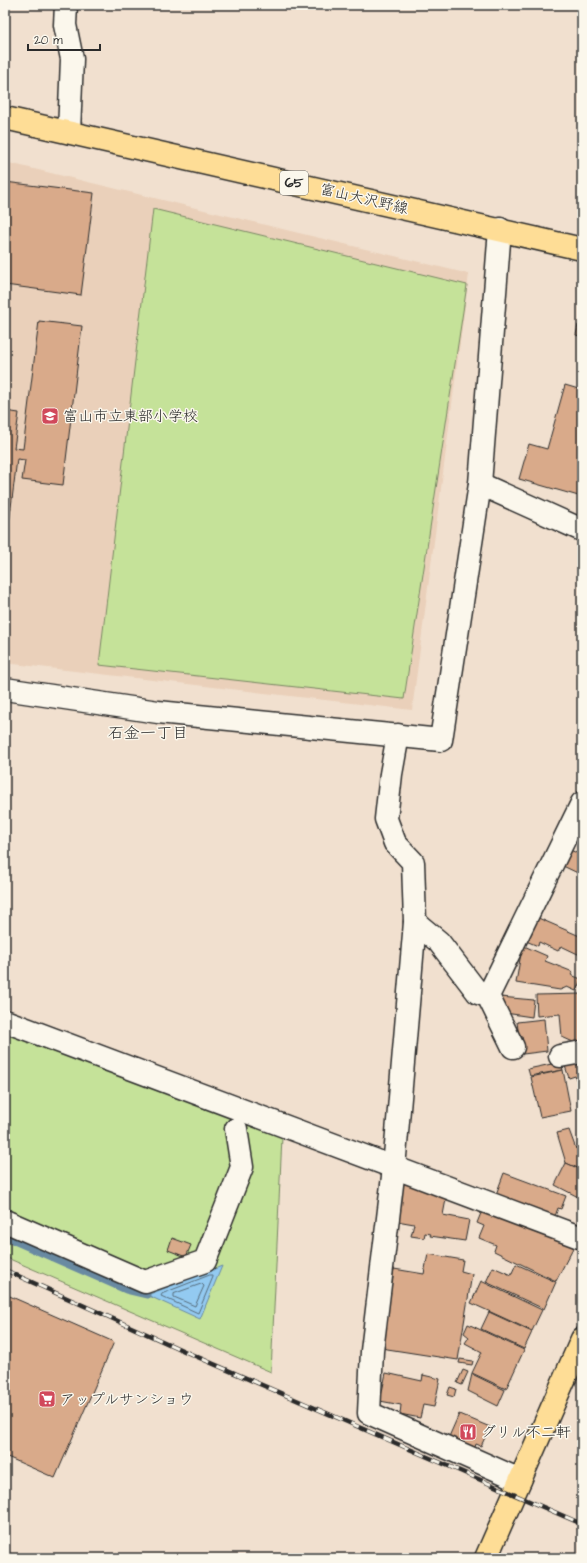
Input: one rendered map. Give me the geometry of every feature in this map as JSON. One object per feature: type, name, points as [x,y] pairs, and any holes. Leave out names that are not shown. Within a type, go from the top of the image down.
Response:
[{"type":"main road","name":"富山大沢野線","points":[[5,118],[582,248]]},
{"type":"main road","points":[[486,1558],[582,1340]]},
{"type":"street","points":[[66,5],[65,25],[72,59],[69,132]]},
{"type":"street","points":[[5,689],[158,712],[441,740],[480,484],[500,229]]},
{"type":"street","points":[[480,484],[582,530]]},
{"type":"street","points":[[398,735],[391,774],[386,819],[395,843],[413,862],[415,922],[394,1168],[372,1351],[369,1413],[520,1480]]},
{"type":"street","points":[[488,996],[582,803]]},
{"type":"street","points":[[415,922],[440,942],[478,993],[488,996],[513,1047]]},
{"type":"street","points":[[5,1022],[582,1238]]},
{"type":"street","points":[[560,1056],[582,1052]]},
{"type":"street","points":[[5,1221],[144,1282],[205,1261],[242,1167],[236,1129]]},
{"type":"shaded area","points":[[5,162],[469,274],[412,710],[5,663]]},
{"type":"green space","points":[[153,209],[467,285],[404,699],[99,665]]},
{"type":"green space","points":[[5,1032],[282,1137],[271,1372],[5,1257]]},
{"type":"water","points":[[222,1266],[200,1319],[147,1295]]},
{"type":"building","points":[[5,182],[94,193],[81,295],[5,285]]},
{"type":"building","points":[[39,321],[82,326],[63,485],[22,480],[25,460],[17,459],[5,556],[5,411],[19,413],[14,448],[23,449]]},
{"type":"building","points":[[578,325],[582,326],[582,337],[576,335]]},
{"type":"building","points":[[565,385],[582,390],[582,497],[519,479],[529,444],[547,449]]},
{"type":"building","points":[[570,850],[582,855],[582,875],[563,866]]},
{"type":"building","points":[[536,917],[582,937],[582,950],[580,955],[561,946],[558,951],[539,942],[538,946],[526,941]]},
{"type":"building","points":[[524,946],[547,956],[545,961],[573,972],[571,975],[581,979],[576,991],[567,987],[560,990],[516,983],[521,953]]},
{"type":"building","points":[[582,994],[582,1046],[562,1037],[560,1014],[537,1016],[536,995]]},
{"type":"building","points":[[500,997],[534,1000],[532,1017],[505,1013]]},
{"type":"building","points":[[544,1019],[547,1051],[523,1054],[522,1036],[519,1037],[517,1022]]},
{"type":"building","points":[[581,1061],[582,1096],[575,1076],[569,1078],[565,1066]]},
{"type":"building","points":[[561,1062],[563,1070],[530,1076],[528,1069]]},
{"type":"building","points":[[563,1070],[571,1111],[540,1117],[531,1077]]},
{"type":"building","points":[[569,1130],[576,1149],[578,1145],[582,1147],[582,1170],[566,1163],[557,1133]]},
{"type":"building","points":[[582,1137],[582,1147],[578,1145]]},
{"type":"building","points":[[566,1163],[582,1170],[582,1199],[555,1185]]},
{"type":"building","points":[[504,1173],[566,1196],[561,1209],[558,1208],[554,1219],[495,1197]]},
{"type":"building","points":[[403,1178],[447,1194],[443,1215],[469,1220],[465,1241],[430,1236],[431,1234],[425,1233],[424,1238],[411,1236],[414,1224],[397,1221],[403,1186],[399,1186]]},
{"type":"building","points":[[483,1208],[575,1244],[556,1281],[494,1251],[496,1245],[479,1238],[484,1226],[477,1223]]},
{"type":"building","points":[[172,1238],[191,1245],[186,1257],[168,1250]]},
{"type":"building","points":[[428,1254],[463,1260],[461,1271],[472,1274],[458,1360],[381,1348],[394,1269],[424,1274]]},
{"type":"building","points":[[516,1264],[556,1282],[544,1309],[486,1282],[493,1267],[511,1275]]},
{"type":"building","points":[[481,1281],[542,1310],[532,1331],[471,1303]]},
{"type":"building","name":"アップルサンショウ","points":[[5,1294],[114,1342],[55,1478],[5,1456]]},
{"type":"building","points":[[489,1312],[532,1332],[524,1349],[481,1329]]},
{"type":"building","points":[[468,1324],[524,1350],[506,1389],[472,1373],[482,1352],[465,1343],[469,1337],[464,1333]]},
{"type":"building","points":[[460,1359],[473,1361],[472,1365],[459,1363]]},
{"type":"building","points":[[463,1370],[468,1372],[462,1385],[457,1383]]},
{"type":"building","points":[[386,1373],[422,1381],[423,1375],[440,1379],[434,1407],[423,1405],[420,1418],[400,1414],[401,1405],[380,1401]]},
{"type":"building","points":[[472,1374],[505,1390],[498,1406],[468,1391]]},
{"type":"building","points":[[450,1387],[456,1389],[454,1397],[447,1395]]},
{"type":"building","points":[[459,1414],[490,1427],[481,1446],[476,1444],[474,1450],[448,1439]]},
{"type":"waterway","points":[[5,1237],[126,1290],[147,1295]]},
{"type":"railway","points":[[5,1270],[193,1355],[582,1524]]},
{"type":"place","name":"富山市立東部小学校","points":[[50,416]]},
{"type":"place","name":"アップルサンショウ","points":[[47,1399]]},
{"type":"place","name":"グリル不二軒","points":[[468,1432]]},
{"type":"district","name":"石金一丁目","points":[[148,733]]}]
